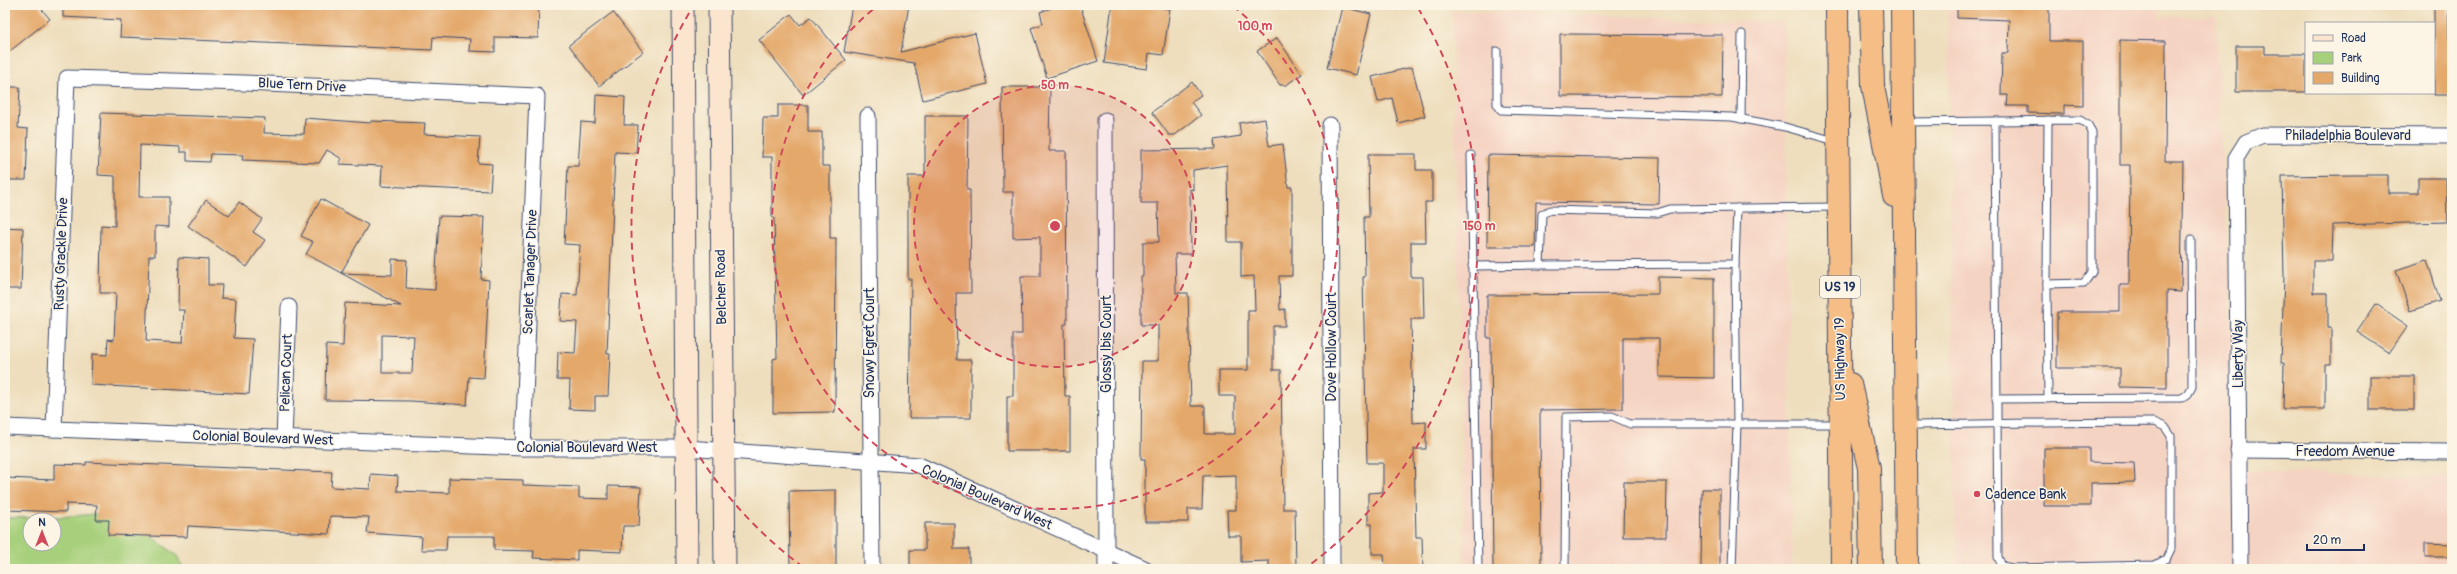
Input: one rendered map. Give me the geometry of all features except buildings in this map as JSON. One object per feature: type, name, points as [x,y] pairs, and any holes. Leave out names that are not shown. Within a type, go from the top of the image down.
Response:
[{"type":"highway","name":"US Highway 19","points":[[1837,5],[1842,569]]},
{"type":"highway","points":[[1871,5],[1873,86],[1904,252]]},
{"type":"highway","points":[[1902,5],[1907,569]]},
{"type":"highway","points":[[1840,340],[1869,468],[1871,569]]},
{"type":"main road","points":[[683,5],[687,569]]},
{"type":"main road","name":"Belcher Road","points":[[718,5],[725,569]]},
{"type":"street","name":"Blue Tern Drive","points":[[67,78],[244,83],[537,96]]},
{"type":"street","name":"Rusty Grackle Drive","points":[[54,429],[67,78]]},
{"type":"street","name":"Scarlet Tanager Drive","points":[[523,448],[537,96]]},
{"type":"street","name":"Snowy Egret Court","points":[[868,116],[872,569]]},
{"type":"street","name":"Glossy Ibis Court","points":[[1105,120],[1106,569]]},
{"type":"street","name":"Dove Hollow Court","points":[[1330,125],[1332,569]]},
{"type":"street","name":"Philadelphia Boulevard","points":[[2246,142],[2262,135],[2452,136]]},
{"type":"street","name":"Liberty Way","points":[[2240,569],[2236,158],[2246,142]]},
{"type":"street","name":"Pelican Court","points":[[284,439],[289,307]]},
{"type":"street","name":"Colonial Boulevard West","points":[[5,427],[523,448],[687,448],[870,460],[919,465],[1146,569]]},
{"type":"street","name":"Freedom Avenue","points":[[2238,450],[2452,452]]},
{"type":"lane","points":[[1741,119],[1742,34]]},
{"type":"lane","points":[[1497,51],[1497,104],[1501,110],[1741,119],[1785,127],[1839,142]]},
{"type":"lane","points":[[2048,120],[2048,399]]},
{"type":"lane","points":[[1903,122],[2080,120],[2088,125],[2092,132],[2092,272],[2084,283],[2047,284]]},
{"type":"lane","points":[[1906,425],[1996,424],[2023,422],[2154,422],[2165,427],[2171,436],[2171,549],[2166,559],[2155,565],[2002,567],[1998,557],[1996,424],[1995,121]]},
{"type":"lane","points":[[1471,155],[1478,569]]},
{"type":"lane","points":[[1540,265],[1542,214],[1550,210],[1657,213],[1670,209],[1839,207]]},
{"type":"lane","points":[[1732,569],[1737,424],[1735,264],[1737,208]]},
{"type":"lane","points":[[1996,399],[2182,398],[2188,394],[2192,387],[2191,240]]},
{"type":"lane","points":[[1472,266],[1735,264]]},
{"type":"lane","points":[[1565,569],[1566,416],[1612,416],[1630,424],[1841,424]]},
{"type":"shaded area","points":[[1948,5],[2158,5],[2159,17],[2215,16],[2240,470],[2452,477],[2452,569],[1956,569]]},
{"type":"shaded area","points":[[1452,11],[1784,22],[1792,569],[1465,569]]},
{"type":"green space","points":[[120,512],[177,556],[184,569],[5,569],[5,518],[22,518],[22,552],[62,552],[62,517]]},
{"type":"place","name":"Cadence Bank","points":[[1977,494]]}]
